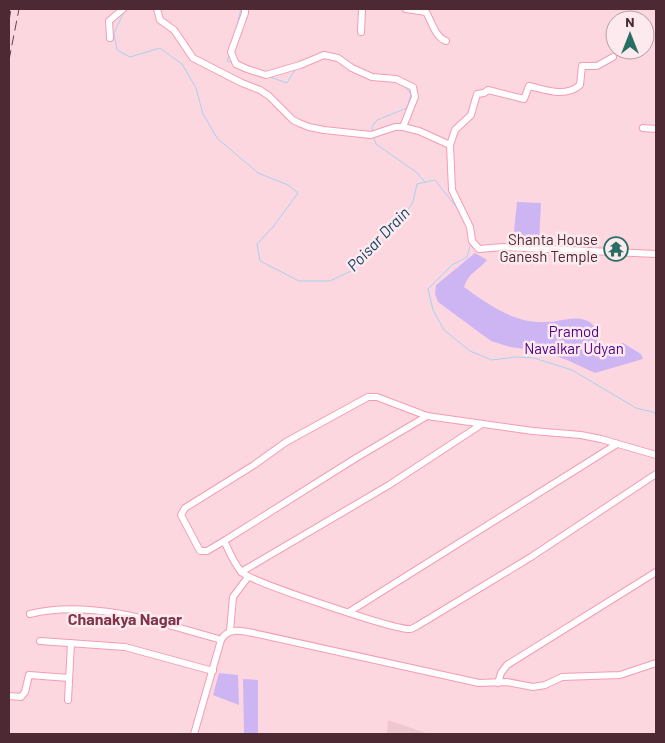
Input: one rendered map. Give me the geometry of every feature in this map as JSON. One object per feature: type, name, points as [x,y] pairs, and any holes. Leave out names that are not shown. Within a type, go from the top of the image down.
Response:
[{"type":"street","points":[[157,9],[160,20],[174,30],[193,58],[260,90],[269,96],[293,120],[309,127],[324,130],[373,134],[394,127],[403,127],[450,146]]},
{"type":"street","points":[[245,9],[232,46],[232,58],[236,64],[266,75],[300,65],[324,55],[338,58],[352,68],[372,77],[396,79],[413,87],[415,97],[403,127]]},
{"type":"street","points":[[361,32],[362,9]]},
{"type":"street","points":[[406,9],[426,12],[440,39],[446,41]]},
{"type":"street","points":[[110,38],[109,21],[121,10]]},
{"type":"street","points":[[608,60],[597,66],[582,66],[580,85],[576,89],[565,92],[552,92],[529,86],[524,99],[488,90],[477,94],[471,114],[455,130],[450,146],[452,190],[470,227],[472,241],[479,249],[503,248],[656,254]]},
{"type":"street","points":[[643,128],[656,128]]},
{"type":"street","points":[[427,416],[207,552],[200,551],[181,515],[185,508],[254,465],[286,442],[368,397],[377,397],[427,416],[533,431],[601,438],[656,455]]},
{"type":"street","points":[[241,572],[388,485],[482,424]]},
{"type":"street","points":[[349,612],[617,444]]},
{"type":"street","points":[[224,540],[241,572],[248,577],[349,612],[410,629],[531,557],[656,474]]},
{"type":"street","points":[[498,683],[501,673],[507,665],[656,572]]},
{"type":"street","points":[[230,631],[232,597],[248,577]]},
{"type":"street","points":[[30,614],[48,610],[82,610],[122,615],[173,626],[221,640]]},
{"type":"street","points":[[194,734],[221,640],[230,631],[238,630],[253,633],[479,683],[507,682],[533,686],[545,685],[562,677],[620,675],[656,663]]},
{"type":"street","points":[[40,642],[125,647],[213,671]]},
{"type":"street","points":[[68,700],[71,643]]},
{"type":"street","points":[[9,696],[21,697],[26,692],[29,676],[69,678]]},
{"type":"shaded area","points":[[388,720],[429,734],[387,734]]},
{"type":"green space","points":[[517,202],[541,203],[539,243],[513,241]]},
{"type":"green space","name":"Pramod Navalkar Udyan","points":[[475,253],[487,260],[471,275],[464,287],[483,300],[513,317],[524,320],[547,322],[582,319],[592,324],[596,330],[596,350],[623,343],[641,354],[643,359],[595,373],[567,360],[540,351],[510,347],[491,341],[438,302],[435,294],[436,285]]},
{"type":"green space","points":[[219,673],[238,675],[239,705],[213,695]]},
{"type":"green space","points":[[243,679],[258,680],[258,734],[244,734]]},
{"type":"waterway","points":[[237,26],[241,9]]},
{"type":"waterway","name":"Poisar Drain","points":[[124,12],[114,33],[117,50],[130,57],[160,48],[182,64],[196,88],[203,114],[217,138],[258,173],[288,185],[298,193],[273,227],[257,244],[260,261],[299,281],[330,281],[353,270],[385,229],[403,217],[413,202],[417,184],[435,180],[457,208]]},
{"type":"waterway","points":[[230,54],[227,61],[234,63]]},
{"type":"waterway","points":[[270,77],[287,83],[295,70]]},
{"type":"waterway","points":[[373,132],[372,127],[377,120],[407,108],[411,94],[404,86]]},
{"type":"waterway","points":[[374,138],[376,144],[416,172],[425,182]]},
{"type":"waterway","points":[[471,243],[467,257],[452,265],[428,289],[433,310],[444,330],[470,351],[492,360],[516,357],[534,358],[572,370],[636,408],[656,413]]},
{"type":"railway","points":[[9,21],[11,9]]},
{"type":"railway","points":[[9,60],[19,9]]},
{"type":"place","name":"Shanta House Ganesh Temple","points":[[616,249]]},
{"type":"district","name":"Chanakya Nagar","points":[[125,619]]}]
